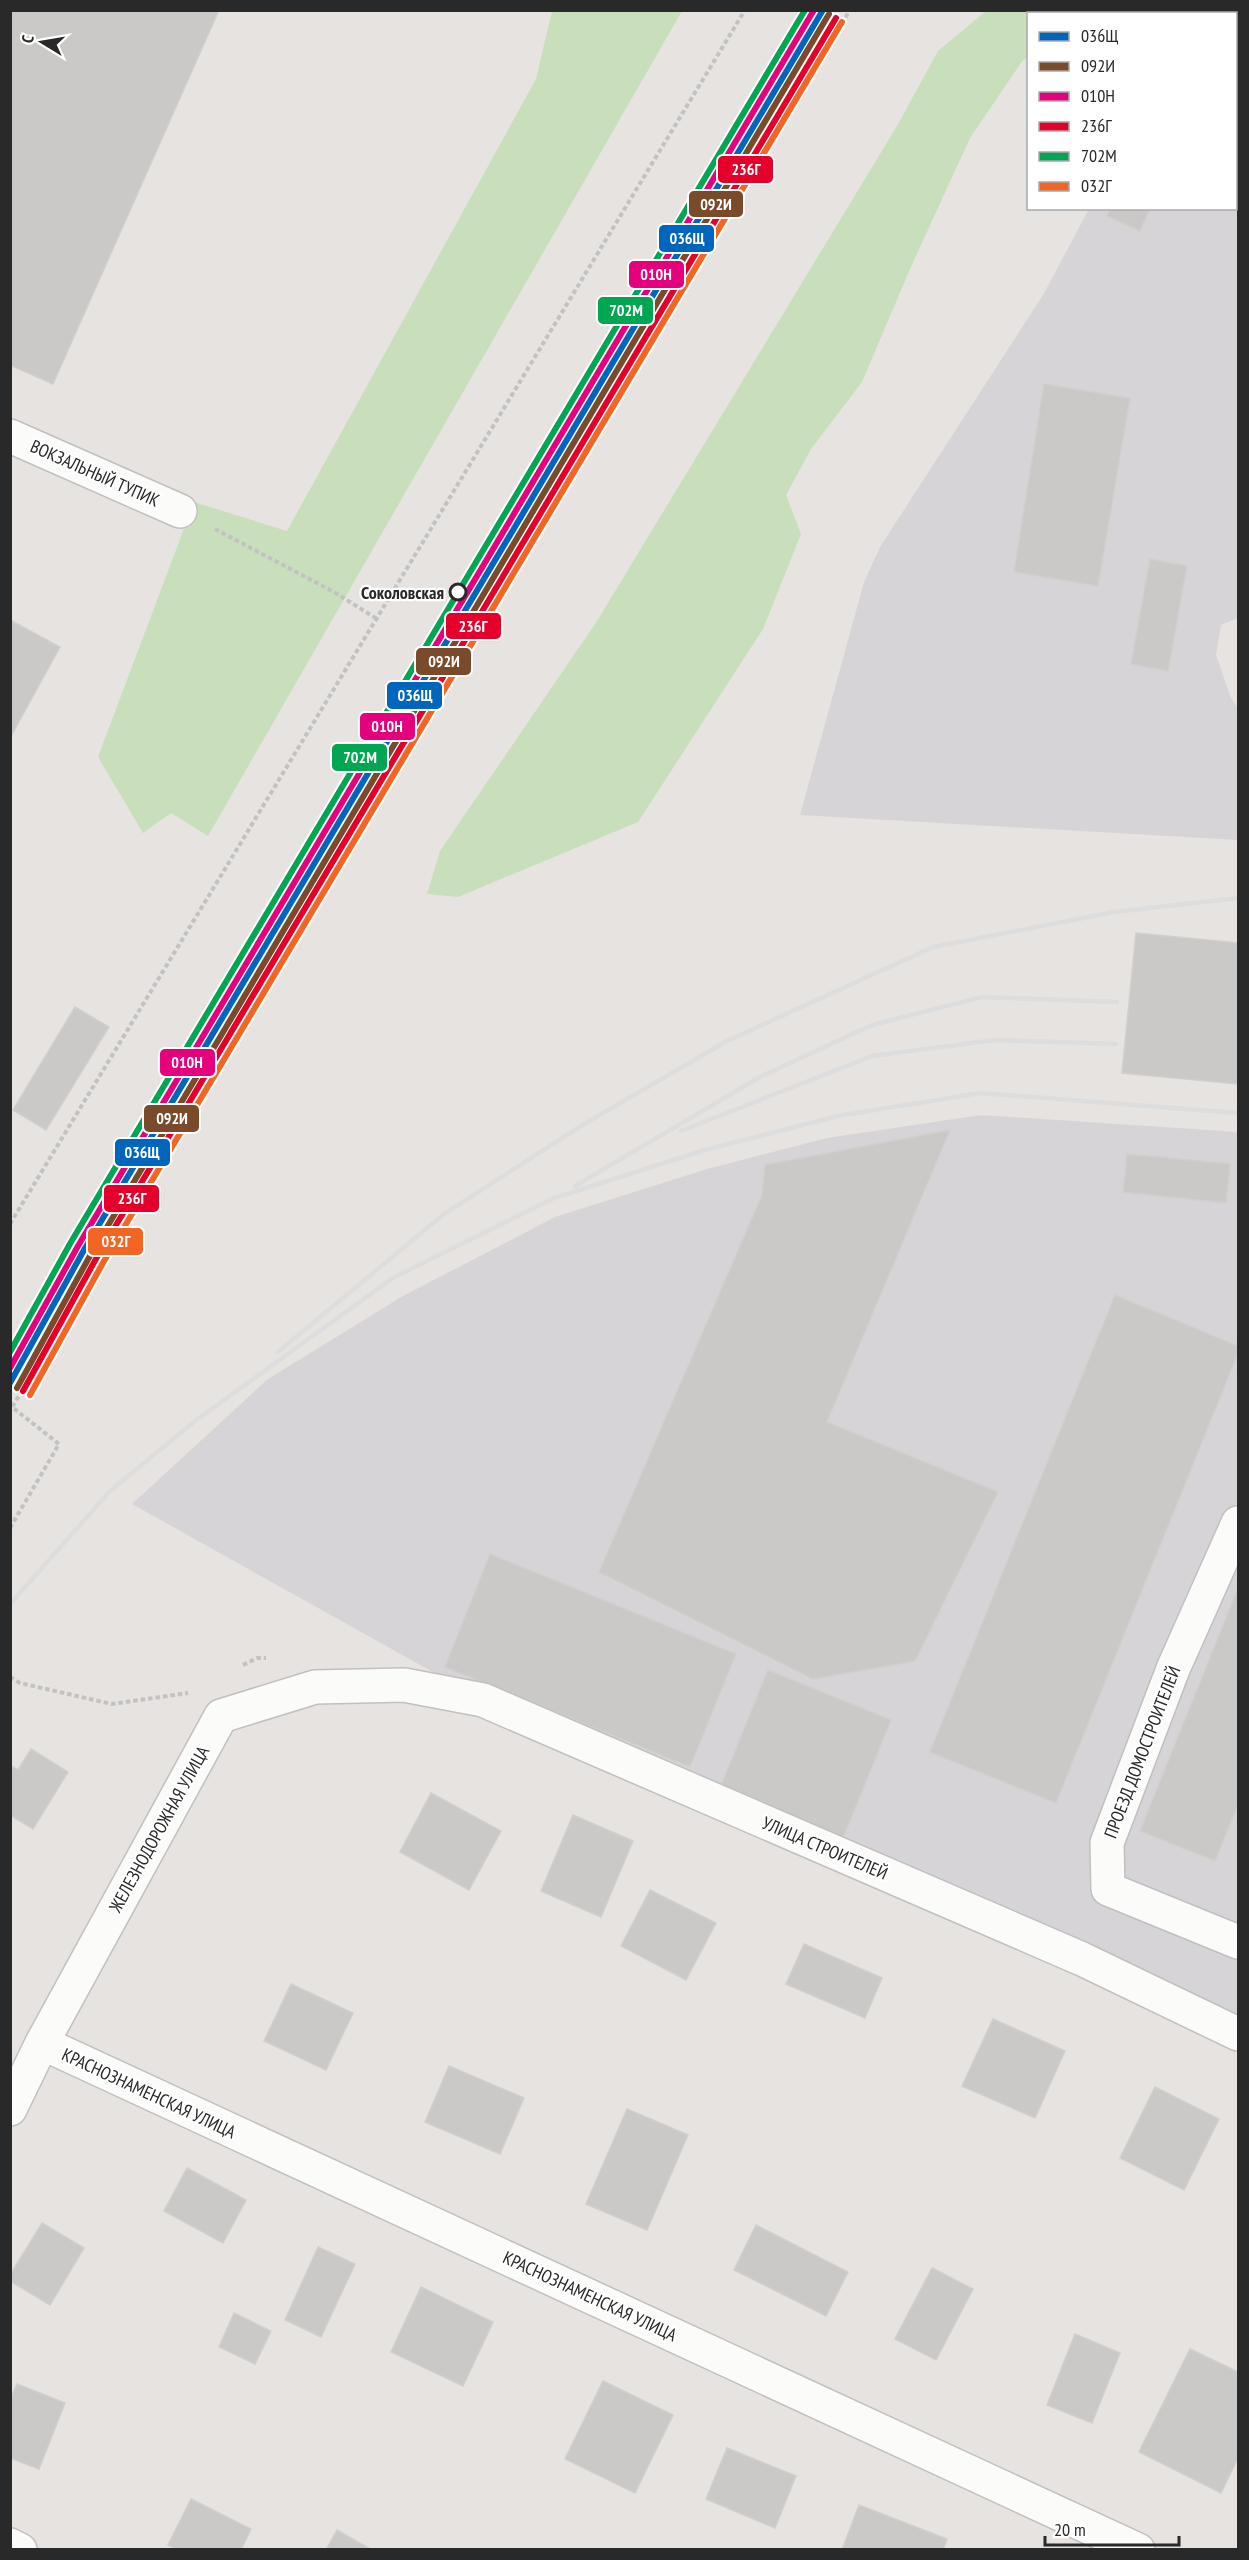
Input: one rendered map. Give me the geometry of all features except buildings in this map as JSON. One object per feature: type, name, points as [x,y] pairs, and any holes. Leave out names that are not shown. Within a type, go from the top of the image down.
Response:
[{"type":"street","name":"ВОКЗАЛЬНЫЙ ТУПИК","points":[[10,436],[180,511]]},
{"type":"street","name":"ПРОЕЗД ДОМОСТРОИТЕЛЕЙ","points":[[1239,1523],[1173,1668],[1107,1843],[1108,1889],[1239,1942]]},
{"type":"street","name":"ЖЕЛЕЗНОДОРОЖНАЯ УЛИЦА","points":[[10,2109],[42,2043],[221,1716],[315,1687],[404,1685]]},
{"type":"street","name":"УЛИЦА СТРОИТЕЛЕЙ","points":[[404,1685],[483,1700],[1082,1959],[1239,2034]]},
{"type":"street","name":"КРАСНОЗНАМЕНСКАЯ УЛИЦА","points":[[42,2043],[1138,2550]]},
{"type":"street","points":[[10,2545],[20,2550]]},
{"type":"path","points":[[10,1224],[745,10]]},
{"type":"path","points":[[10,1528],[59,1444],[12,1407],[112,1248],[850,10]]},
{"type":"path","points":[[180,511],[334,592],[377,619]]},
{"type":"path","points":[[237,1668],[257,1658],[294,1660],[315,1687]]},
{"type":"path","points":[[10,1677],[20,1683],[112,1704],[188,1693],[197,1688]]},
{"type":"shaded area","points":[[1238,11],[1238,618],[1221,625],[1216,655],[1231,698],[1238,708],[1238,840],[800,815],[864,582],[880,547],[1043,295],[1088,210],[1237,210],[1237,12],[1182,12]]},
{"type":"shaded area","points":[[981,1115],[1238,1132],[1238,2034],[483,1700],[132,1504],[268,1379],[403,1296],[555,1217],[707,1169],[827,1138]]},
{"type":"green space","points":[[552,11],[682,11],[208,836],[171,813],[143,833],[98,757],[194,502],[287,531],[536,79]]},
{"type":"green space","points":[[986,11],[1134,11],[1027,12],[1027,58],[1023,60],[970,138],[910,269],[862,382],[811,449],[786,495],[801,534],[763,629],[638,822],[458,897],[427,894],[440,851],[597,621],[897,126],[938,51]]},
{"type":"railway","points":[[278,1352],[444,1214],[584,1124],[727,1041],[933,947],[1114,912],[1238,898]]},
{"type":"railway","points":[[575,1186],[760,1077],[872,1025],[982,997],[1117,1002]]},
{"type":"railway","points":[[681,1131],[872,1056],[995,1040],[1116,1044]]},
{"type":"railway","points":[[10,1604],[110,1491],[195,1421],[393,1278],[554,1198],[705,1150],[838,1116],[980,1093],[1238,1113]]},
{"type":"transit line","name":"702М","points":[[10,1352],[71,1242],[805,10]]},
{"type":"transit line","name":"010Н","points":[[10,1368],[78,1246],[814,10]]},
{"type":"transit line","name":"036Щ","points":[[10,1383],[84,1250],[823,10]]},
{"type":"transit line","name":"092И","points":[[17,1388],[91,1254],[829,14]]},
{"type":"transit line","name":"236Г","points":[[23,1391],[97,1257],[836,18]]},
{"type":"transit line","name":"032Г","points":[[30,1395],[104,1261],[842,22]]},
{"type":"place","name":"Соколовская","points":[[458,592]]}]
